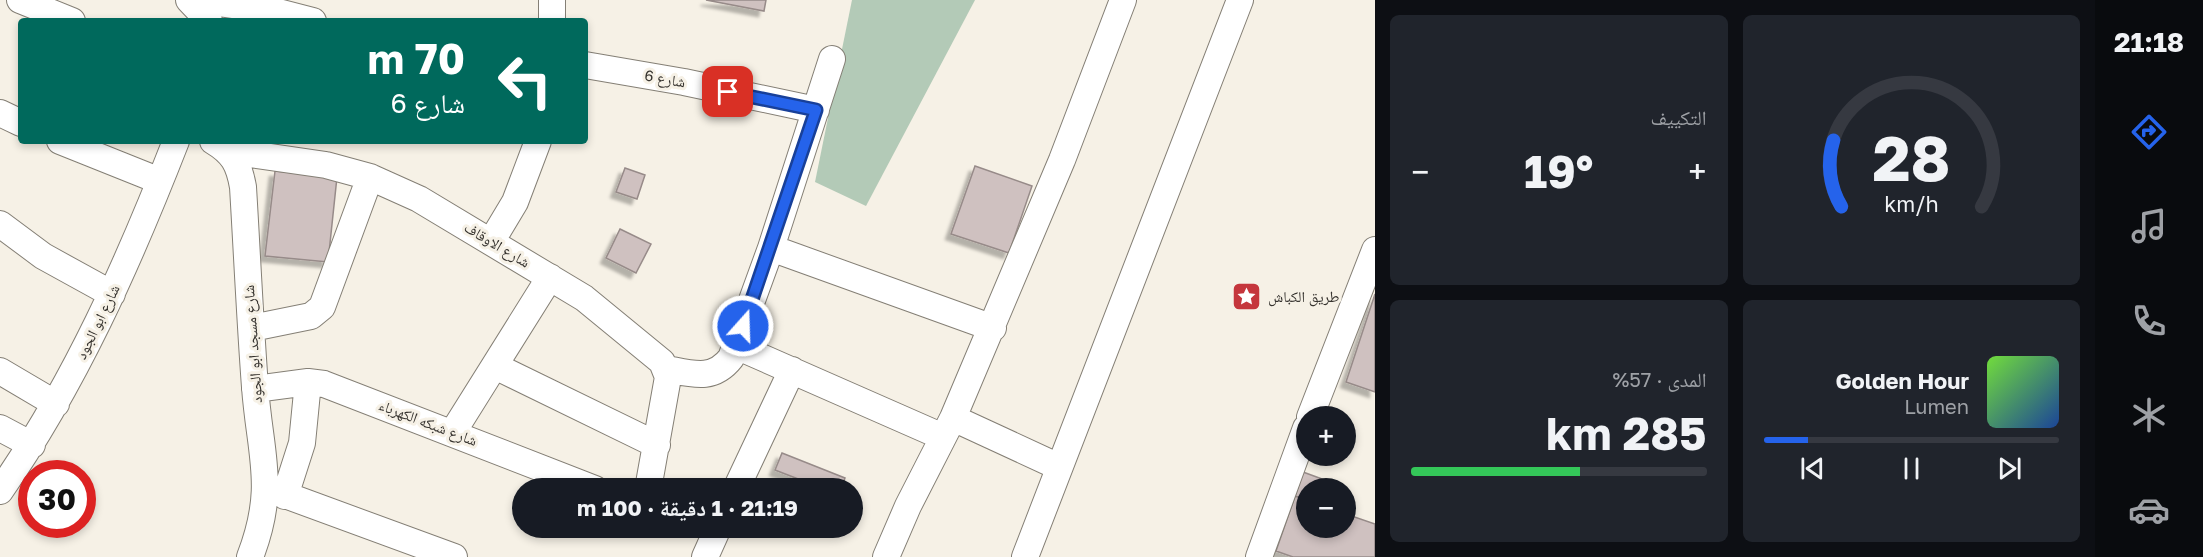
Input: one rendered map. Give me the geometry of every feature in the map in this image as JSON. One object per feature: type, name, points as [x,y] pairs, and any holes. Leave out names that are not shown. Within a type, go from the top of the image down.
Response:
[{"type":"street","points":[[20,0],[65,18]]},
{"type":"street","points":[[189,0],[215,11],[274,11],[301,18]]},
{"type":"street","points":[[552,0],[552,18]]},
{"type":"street","points":[[886,557],[993,328],[1062,160],[1123,0]]},
{"type":"street","points":[[1026,557],[1059,466],[1240,0]]},
{"type":"street","points":[[650,478],[668,378],[667,369],[711,374],[723,368],[736,346],[771,248],[832,59]]},
{"type":"street","name":"شارع 6","points":[[588,66],[684,82],[816,110]]},
{"type":"street","points":[[0,113],[18,122]]},
{"type":"street","points":[[68,144],[160,181]]},
{"type":"street","name":"شارع ابو الجود","points":[[0,491],[33,445],[112,294],[175,144]]},
{"type":"street","points":[[491,242],[515,202],[537,144]]},
{"type":"street","name":"شارع الاوقاف","points":[[221,146],[326,165],[370,177],[420,199],[584,298],[662,362],[667,369]]},
{"type":"street","name":"شارع مسجد ابو الجود","points":[[221,146],[240,168],[255,389],[276,492],[264,513],[250,557]]},
{"type":"street","points":[[252,328],[311,316],[322,307],[370,177]]},
{"type":"street","points":[[0,224],[43,256],[112,294]]},
{"type":"street","points":[[771,248],[993,328]]},
{"type":"street","points":[[1314,406],[1375,249]]},
{"type":"street","points":[[453,432],[550,277]]},
{"type":"street","points":[[736,346],[792,370],[1059,466]]},
{"type":"street","points":[[495,366],[657,445]]},
{"type":"street","points":[[741,478],[792,370]]},
{"type":"street","points":[[0,371],[56,404]]},
{"type":"street","points":[[308,382],[302,443],[276,492],[454,557]]},
{"type":"street","name":"شارع شبكه الكهرباء","points":[[255,389],[308,382],[343,390],[568,478]]},
{"type":"street","points":[[0,428],[33,445]]},
{"type":"street","points":[[1264,556],[1296,458]]},
{"type":"street","points":[[705,557],[714,538]]},
{"type":"green space","points":[[852,0],[975,0],[866,206],[815,182]]},
{"type":"building","points":[[706,0],[766,0],[764,11]]},
{"type":"building","points":[[975,166],[1032,186],[1009,253],[951,234]]},
{"type":"building","points":[[625,168],[645,175],[637,199],[616,192]]},
{"type":"building","points":[[275,171],[337,177],[328,262],[265,256]]},
{"type":"building","points":[[620,229],[651,244],[636,273],[606,258]]},
{"type":"building","points":[[1375,294],[1375,392],[1346,382]]},
{"type":"building","points":[[782,453],[845,478],[796,478],[775,470]]},
{"type":"building","points":[[1303,472],[1319,478],[1301,478]]},
{"type":"building","points":[[1295,496],[1296,538],[1356,538],[1356,517],[1375,524],[1375,557],[1293,557],[1276,551]]},
{"type":"place","name":"طريق الكباش","points":[[1247,297]]},
{"type":"route","points":[[728,92],[816,110],[743,326]]}]
